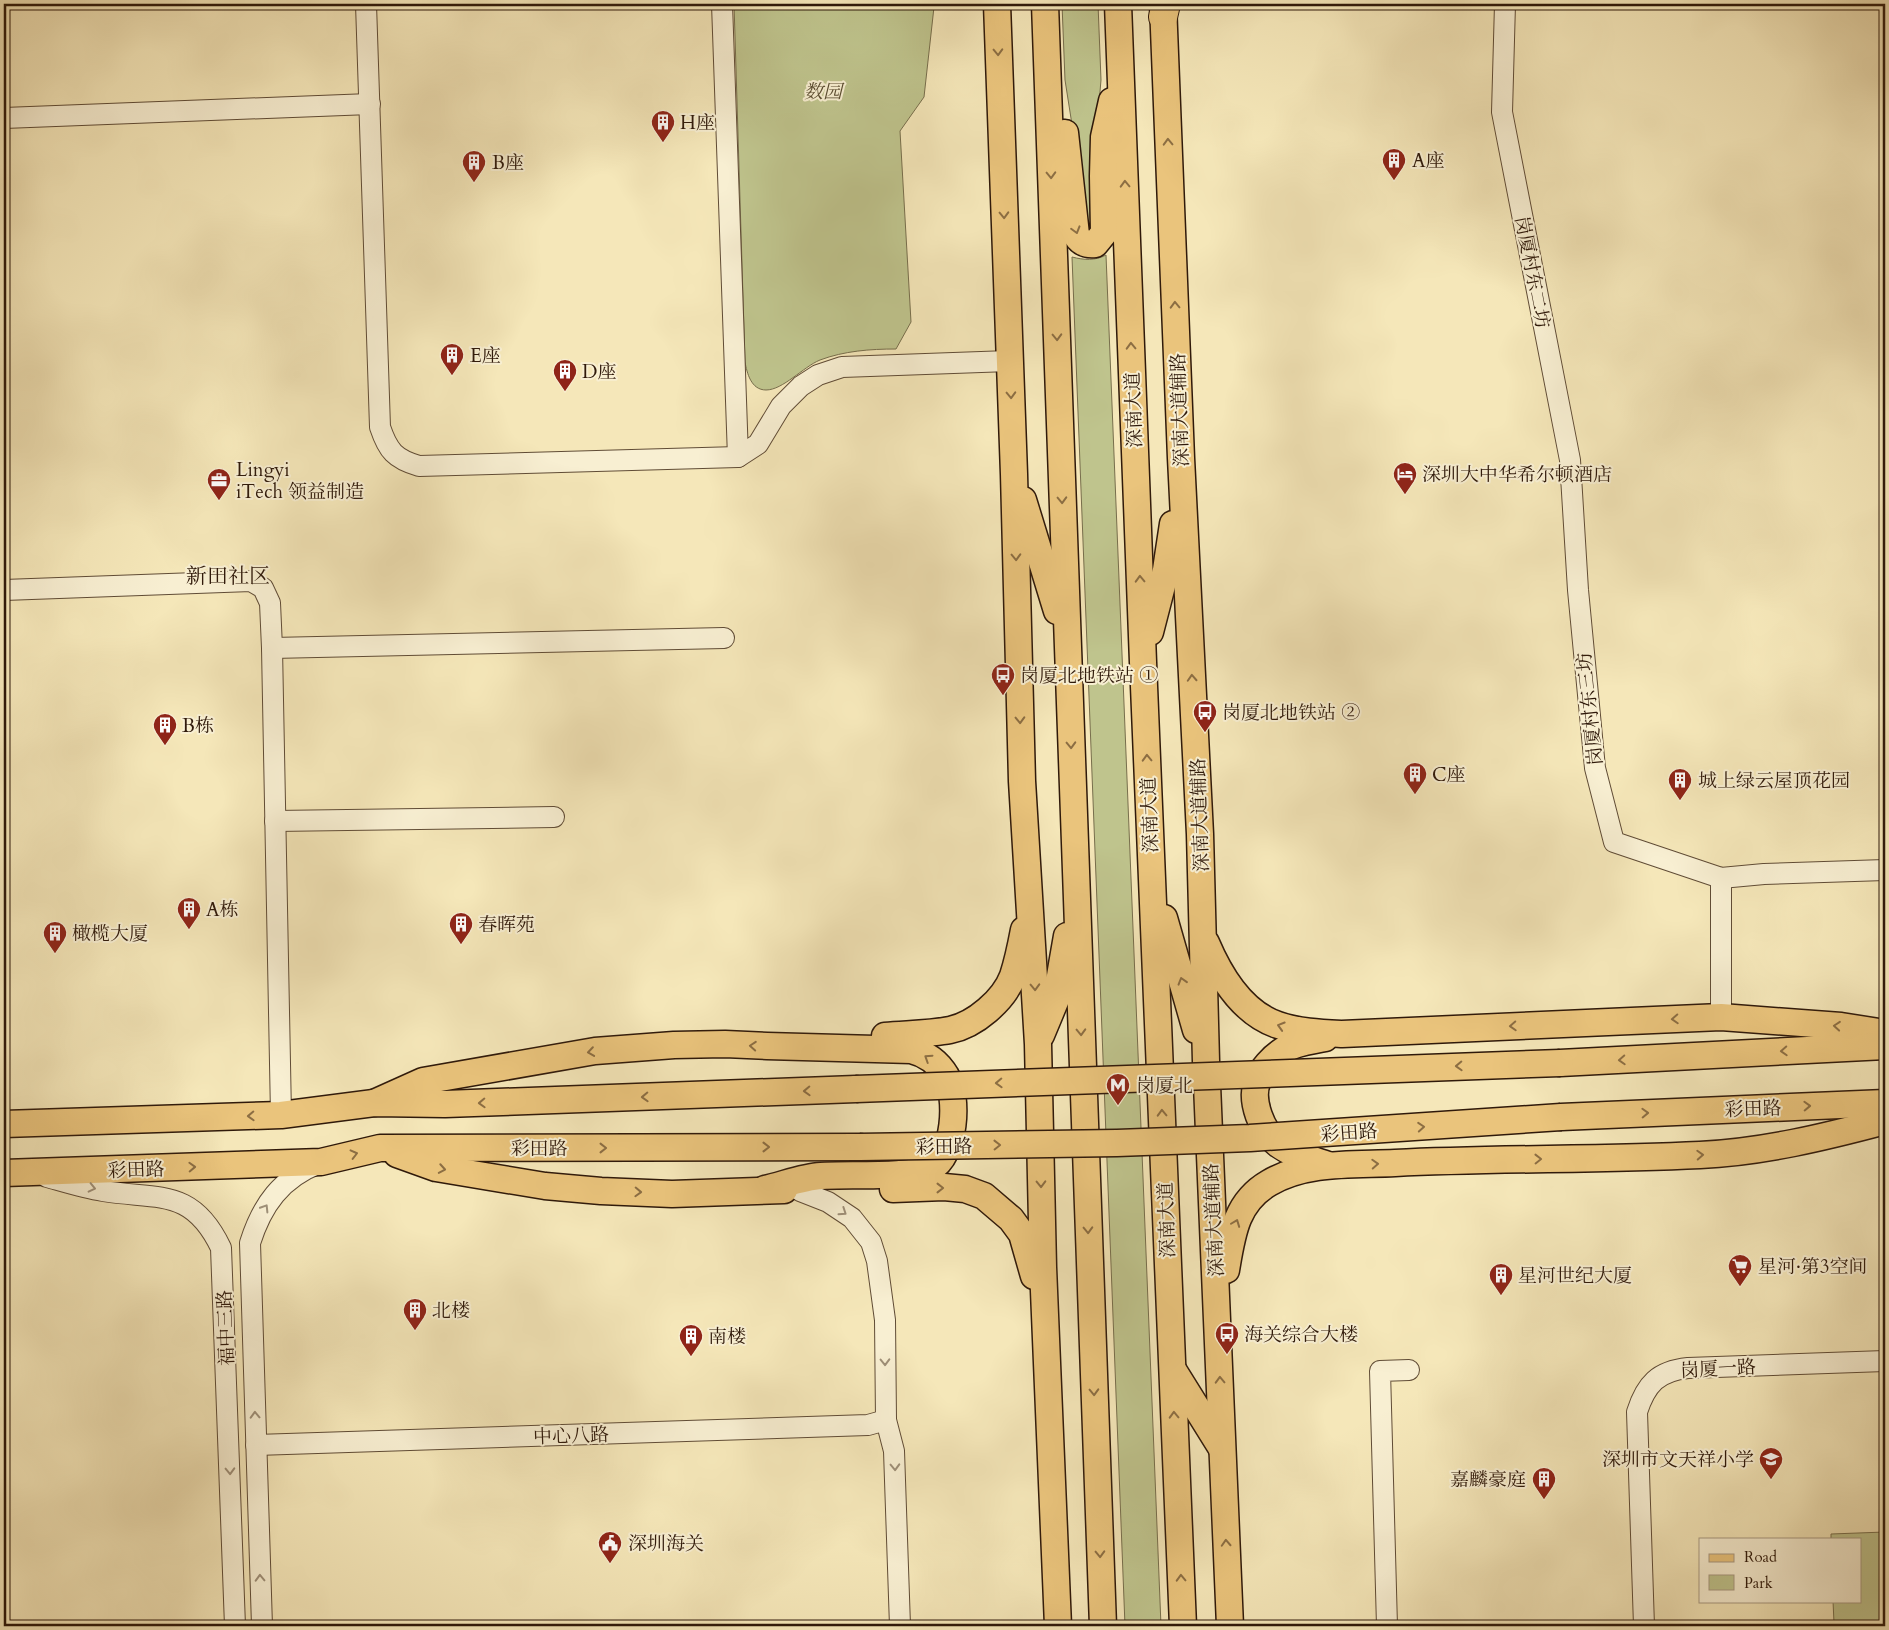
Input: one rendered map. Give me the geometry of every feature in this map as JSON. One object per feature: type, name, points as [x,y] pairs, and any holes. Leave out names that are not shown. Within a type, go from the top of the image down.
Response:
[{"type":"main road","points":[[996,4],[1014,474],[1022,781],[1038,1044],[1045,1318],[1058,1626]]},
{"type":"main road","points":[[1045,4],[1103,1626]]},
{"type":"main road","name":"深南大道","points":[[1118,4],[1183,1626]]},
{"type":"main road","name":"深南大道辅路","points":[[1164,8],[1181,458],[1200,834],[1206,1062],[1230,1626]]},
{"type":"main road","points":[[1047,62],[1058,99],[1066,137],[1076,235],[1080,241],[1087,245],[1095,244],[1104,233],[1102,176],[1104,137],[1120,59]]},
{"type":"main road","points":[[1143,662],[1166,570],[1181,458]]},
{"type":"main road","points":[[1014,474],[1067,644]]},
{"type":"main road","points":[[1152,865],[1170,943],[1206,1062]]},
{"type":"main road","points":[[802,1046],[952,1030],[972,1022],[991,1008],[1012,978],[1021,950],[1028,872]]},
{"type":"main road","points":[[1038,1044],[1056,999],[1067,934],[1076,896]]},
{"type":"main road","points":[[1203,937],[1212,958],[1234,994],[1264,1019],[1279,1026],[1302,1031],[1342,1034],[1721,1017],[1841,1026],[1885,1033]]},
{"type":"main road","points":[[1332,1166],[1291,1152],[1276,1142],[1262,1125],[1256,1105],[1256,1082],[1266,1065],[1285,1049],[1302,1042],[1342,1034]]},
{"type":"main road","points":[[374,1104],[424,1081],[595,1051],[674,1044],[911,1050],[930,1058],[938,1064],[948,1078],[951,1089],[953,1123],[943,1156],[932,1168],[902,1173],[818,1176],[765,1190]]},
{"type":"main road","points":[[4,1124],[281,1115],[374,1104],[445,1104],[1560,1063],[1885,1046]]},
{"type":"main road","name":"彩田路","points":[[16,1173],[321,1162],[380,1148],[860,1147],[1108,1143],[1250,1138],[1561,1116],[1885,1103]]},
{"type":"main road","points":[[1218,1322],[1232,1234],[1241,1211],[1256,1191],[1287,1174],[1332,1166],[1701,1155],[1758,1149],[1832,1135],[1885,1120]]},
{"type":"main road","points":[[380,1148],[436,1168],[545,1186],[600,1191],[672,1194],[765,1190],[800,1191],[944,1187],[965,1189],[984,1196],[1011,1219],[1022,1234],[1045,1318]]},
{"type":"main road","points":[[1172,1369],[1222,1448]]},
{"type":"street","points":[[366,4],[380,427],[385,442],[399,459],[419,466],[738,457],[758,444],[781,406],[801,386],[818,375],[842,368],[1009,361]]},
{"type":"street","points":[[722,4],[738,457]]},
{"type":"street","name":"岗厦村东二坊","points":[[1505,4],[1502,112],[1570,460]]},
{"type":"street","points":[[4,118],[370,104]]},
{"type":"street","name":"岗厦村东三坊","points":[[1570,460],[1578,590],[1595,768],[1614,842],[1721,878]]},
{"type":"street","points":[[4,590],[250,581],[263,588],[270,603],[272,648],[281,1115]]},
{"type":"street","points":[[272,648],[724,638]]},
{"type":"street","points":[[275,821],[554,817]]},
{"type":"street","points":[[1721,1017],[1721,878],[1764,874],[1885,870]]},
{"type":"street","name":"福中三路","points":[[262,1626],[250,1243],[256,1223],[278,1190],[298,1174],[321,1162]]},
{"type":"street","name":"福中三路","points":[[16,1173],[104,1191],[149,1195],[178,1201],[205,1221],[215,1234],[221,1248],[236,1626]]},
{"type":"street","points":[[800,1191],[842,1210],[852,1218],[871,1242],[877,1261],[885,1320],[886,1420],[894,1451],[900,1626]]},
{"type":"street","name":"岗厦一路","points":[[1644,1626],[1637,1412],[1642,1397],[1651,1385],[1668,1371],[1688,1368],[1885,1361]]},
{"type":"street","points":[[1387,1626],[1380,1371],[1409,1370]]},
{"type":"street","name":"中心八路","points":[[256,1445],[868,1425],[886,1420]]},
{"type":"green space","name":"数园","points":[[734,4],[933,4],[934,7],[924,97],[900,131],[911,322],[896,349],[877,349],[838,354],[813,363],[786,382],[773,389],[766,390],[753,384],[745,362]]},
{"type":"green space","points":[[1062,4],[1098,4],[1101,80],[1097,126],[1096,222],[1089,233],[1065,80]]},
{"type":"green space","points":[[1106,255],[1161,1626],[1125,1626],[1072,257],[1089,259]]},
{"type":"green space","points":[[1885,1532],[1885,1621],[1834,1623],[1833,1602],[1862,1602],[1862,1538],[1831,1538],[1831,1534]]},
{"type":"place","name":"H座","points":[[663,143]]},
{"type":"place","name":"A座","points":[[1394,181]]},
{"type":"place","name":"B座","points":[[474,183]]},
{"type":"place","name":"E座","points":[[452,376]]},
{"type":"place","name":"D座","points":[[565,392]]},
{"type":"place","name":"深圳大中华希尔顿酒店","points":[[1405,495]]},
{"type":"place","name":"Lingyi iTech 领益制造","points":[[219,501]]},
{"type":"place","name":"岗厦北地铁站 ①","points":[[1003,696]]},
{"type":"place","name":"岗厦北地铁站 ②","points":[[1205,733]]},
{"type":"place","name":"B栋","points":[[165,746]]},
{"type":"place","name":"C座","points":[[1415,795]]},
{"type":"place","name":"城上绿云屋顶花园","points":[[1680,801]]},
{"type":"place","name":"A栋","points":[[189,930]]},
{"type":"place","name":"春晖苑","points":[[461,945]]},
{"type":"place","name":"橄榄大厦","points":[[55,954]]},
{"type":"place","name":"岗厦北","points":[[1118,1106]]},
{"type":"place","name":"星河·第3空间","points":[[1740,1287]]},
{"type":"place","name":"星河世纪大厦","points":[[1501,1296]]},
{"type":"place","name":"北楼","points":[[415,1331]]},
{"type":"place","name":"海关综合大楼","points":[[1227,1355]]},
{"type":"place","name":"南楼","points":[[691,1357]]},
{"type":"place","name":"深圳市文天祥小学","points":[[1771,1480]]},
{"type":"place","name":"嘉麟豪庭","points":[[1544,1500]]},
{"type":"place","name":"深圳海关","points":[[610,1564]]},
{"type":"district","name":"新田社区","points":[[228,576]]}]
